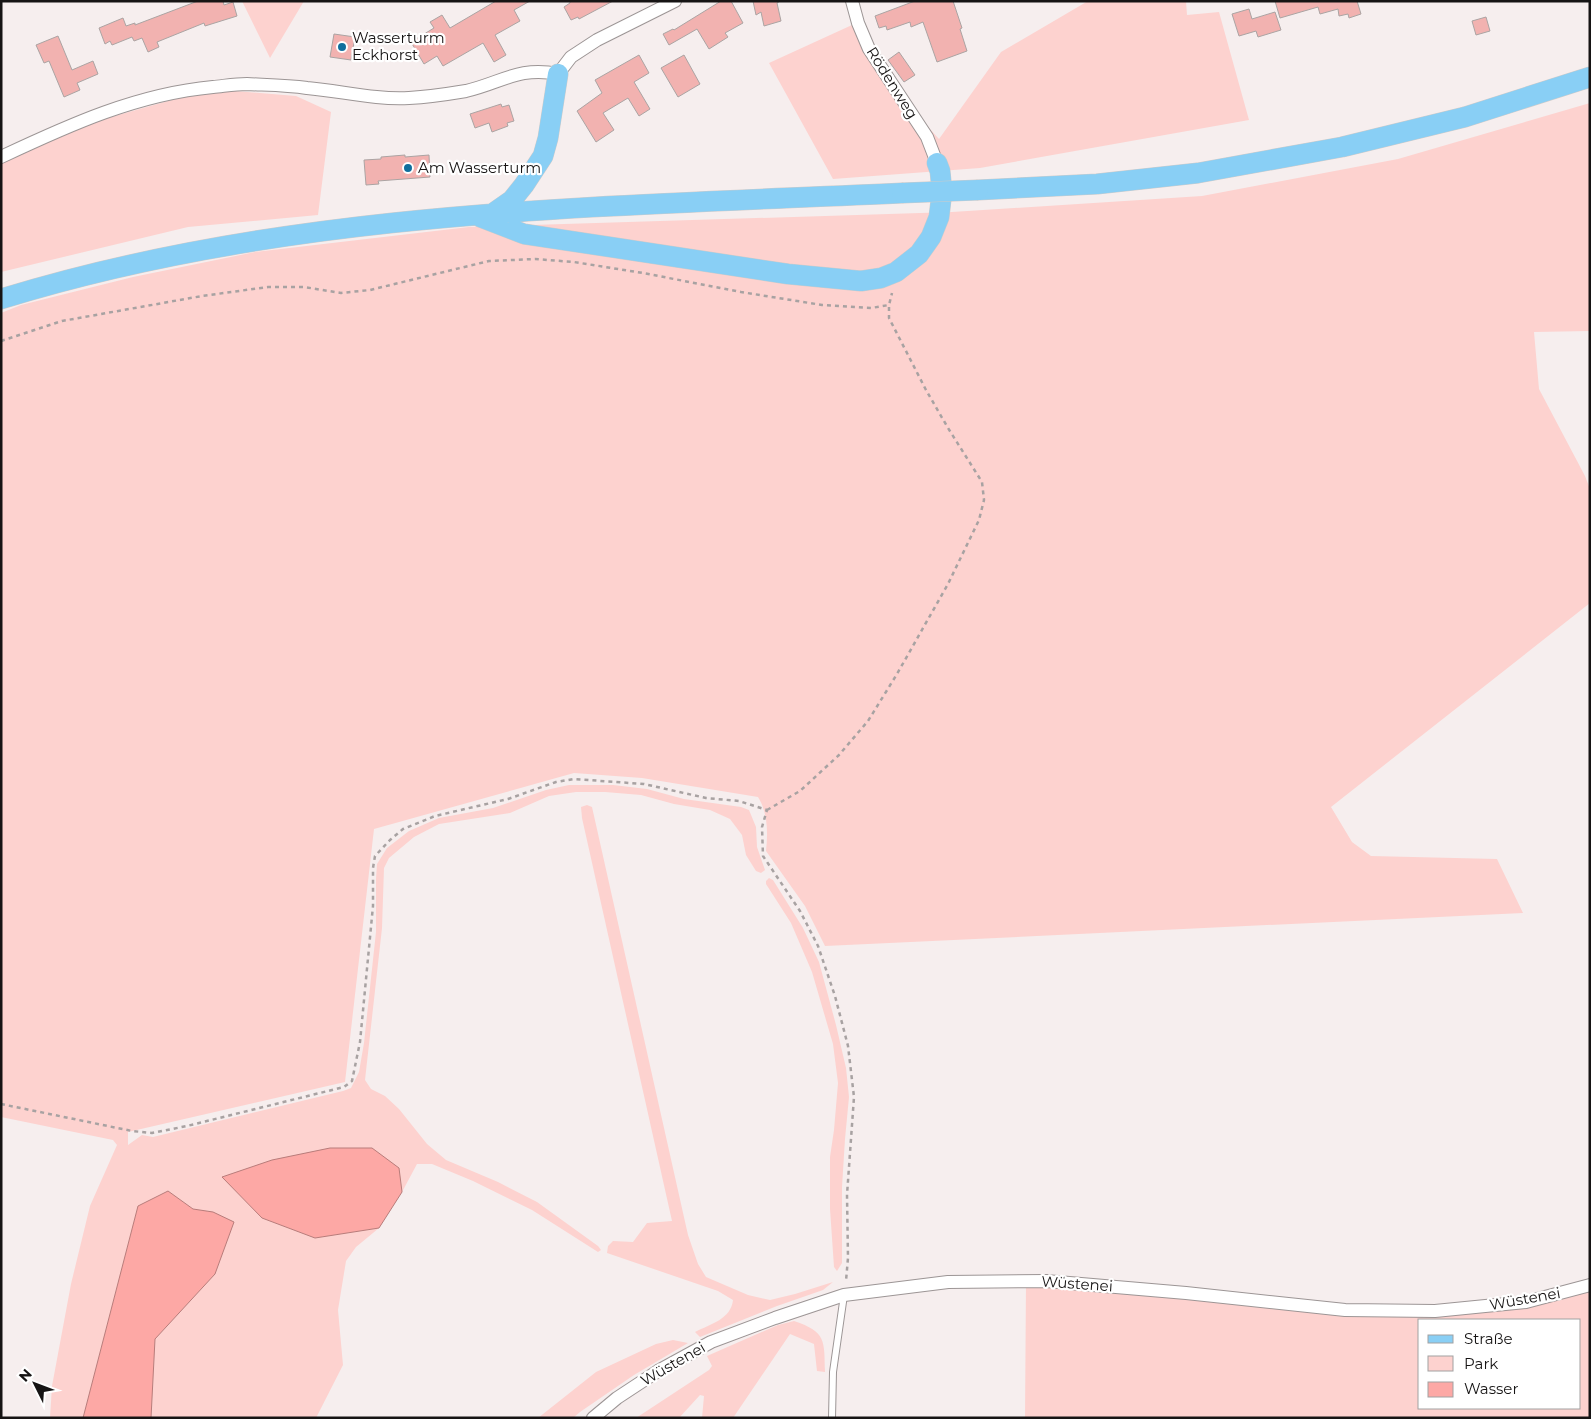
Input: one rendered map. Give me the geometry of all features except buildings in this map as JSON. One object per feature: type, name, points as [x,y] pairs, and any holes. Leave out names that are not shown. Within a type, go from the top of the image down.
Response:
[{"type":"main road","points":[[484,215],[512,200],[543,156],[548,138],[558,74]]},
{"type":"main road","points":[[1,299],[140,263],[245,242],[390,224],[568,208],[1097,184],[1198,173],[1342,147],[1465,117],[1586,79]]},
{"type":"main road","points":[[484,215],[524,234],[788,274],[861,281],[881,278],[896,272],[919,254],[931,238],[939,217],[942,191],[937,163]]},
{"type":"street","points":[[1,157],[62,128],[104,111],[148,98],[189,89],[244,84],[305,87],[408,98],[467,90],[534,71],[558,74],[571,57],[597,40],[675,1]]},
{"type":"street","name":"Rödenweg","points":[[852,1],[858,23],[869,49],[927,137],[937,163]]},
{"type":"street","name":"Wüstenei","points":[[593,1418],[617,1398],[658,1371],[711,1342],[844,1295],[948,1282],[1046,1281],[1186,1293],[1345,1310],[1435,1311],[1526,1302],[1590,1286]]},
{"type":"lane","points":[[832,1418],[833,1372],[844,1295]]},
{"type":"path","points":[[1,341],[62,321],[202,296],[268,286],[304,287],[341,294],[370,290],[489,261],[535,258],[644,273],[741,292],[822,305],[871,308],[889,305]]},
{"type":"path","points":[[844,1295],[848,1258],[847,1195],[854,1097],[848,1046],[835,996],[818,946],[800,911],[763,856],[762,827],[767,810],[800,792],[839,755],[868,721],[948,584],[979,520],[984,500],[982,482],[926,390],[889,318],[889,305],[896,272]]},
{"type":"path","points":[[1,1104],[132,1131],[152,1133],[344,1087],[352,1081],[360,1042],[373,906],[373,868],[375,856],[390,840],[403,830],[435,816],[508,799],[556,782],[574,779],[644,784],[706,798],[739,801],[767,810]]},
{"type":"green space","points":[[242,1],[304,1],[270,58]]},
{"type":"green space","points":[[1088,1],[1186,1],[1187,15],[1219,12],[1249,120],[980,168],[833,179],[769,63],[852,25],[889,84],[939,139],[1001,52]]},
{"type":"green space","points":[[211,89],[296,96],[331,112],[318,215],[188,227],[1,272],[1,162],[61,131]]},
{"type":"green space","points":[[1590,103],[1590,331],[1534,332],[1539,389],[1590,489],[1590,603],[1331,807],[1352,842],[1371,856],[1497,859],[1523,913],[825,946],[805,906],[766,851],[766,823],[764,810],[758,797],[642,778],[574,773],[374,829],[345,1082],[128,1132],[128,1145],[142,1135],[153,1137],[351,1088],[359,1072],[364,1043],[376,932],[377,864],[387,848],[409,831],[439,818],[493,808],[546,790],[569,785],[613,785],[647,789],[684,799],[741,807],[749,810],[756,827],[757,847],[765,870],[761,873],[756,871],[746,855],[742,835],[730,819],[710,810],[674,804],[641,795],[605,792],[576,792],[549,796],[510,813],[439,824],[414,837],[389,858],[384,868],[382,928],[365,1080],[371,1089],[385,1096],[399,1109],[427,1144],[446,1160],[498,1182],[537,1202],[601,1250],[598,1252],[532,1210],[473,1181],[432,1164],[417,1164],[402,1192],[398,1168],[223,1177],[262,1218],[315,1238],[379,1228],[356,1247],[346,1261],[338,1310],[343,1365],[316,1418],[151,1418],[155,1339],[215,1274],[213,1212],[193,1209],[168,1191],[138,1206],[83,1418],[50,1418],[52,1386],[71,1284],[90,1206],[117,1145],[113,1140],[1,1117],[1,313],[21,305],[133,277],[255,252],[469,227],[952,212],[1202,196],[1398,159]]},
{"type":"green space","points":[[587,805],[592,807],[688,1235],[698,1264],[706,1277],[748,1295],[770,1300],[833,1282],[823,1290],[700,1337],[695,1332],[724,1316],[731,1307],[733,1300],[718,1291],[607,1253],[608,1246],[613,1241],[633,1242],[647,1223],[672,1221],[582,818],[581,807]]},
{"type":"green space","points":[[769,878],[773,880],[803,928],[819,962],[846,1068],[849,1097],[842,1187],[842,1263],[837,1271],[834,1267],[830,1209],[830,1157],[838,1083],[833,1044],[812,972],[791,923],[766,884]]},
{"type":"green space","points":[[1590,1278],[1590,1418],[1025,1418],[1026,1282],[1348,1306],[1448,1305],[1533,1300]]},
{"type":"green space","points":[[794,1321],[813,1329],[822,1339],[825,1372],[817,1371],[814,1344],[790,1334],[733,1418],[702,1418],[704,1396],[700,1395],[679,1418],[636,1418],[709,1370],[712,1366],[707,1356],[778,1325]]},
{"type":"green space","points":[[673,1340],[688,1343],[634,1375],[573,1418],[538,1418],[596,1372],[656,1344]]},
{"type":"water","points":[[330,1148],[372,1148],[399,1168],[402,1192],[379,1228],[315,1238],[262,1218],[222,1177],[272,1160]]},
{"type":"water","points":[[168,1191],[193,1209],[213,1212],[234,1222],[215,1274],[155,1339],[151,1418],[83,1418],[138,1206]]},
{"type":"place","name":"Wasserturm Eckhorst","points":[[342,47]]},
{"type":"place","name":"Am Wasserturm","points":[[408,168]]}]
